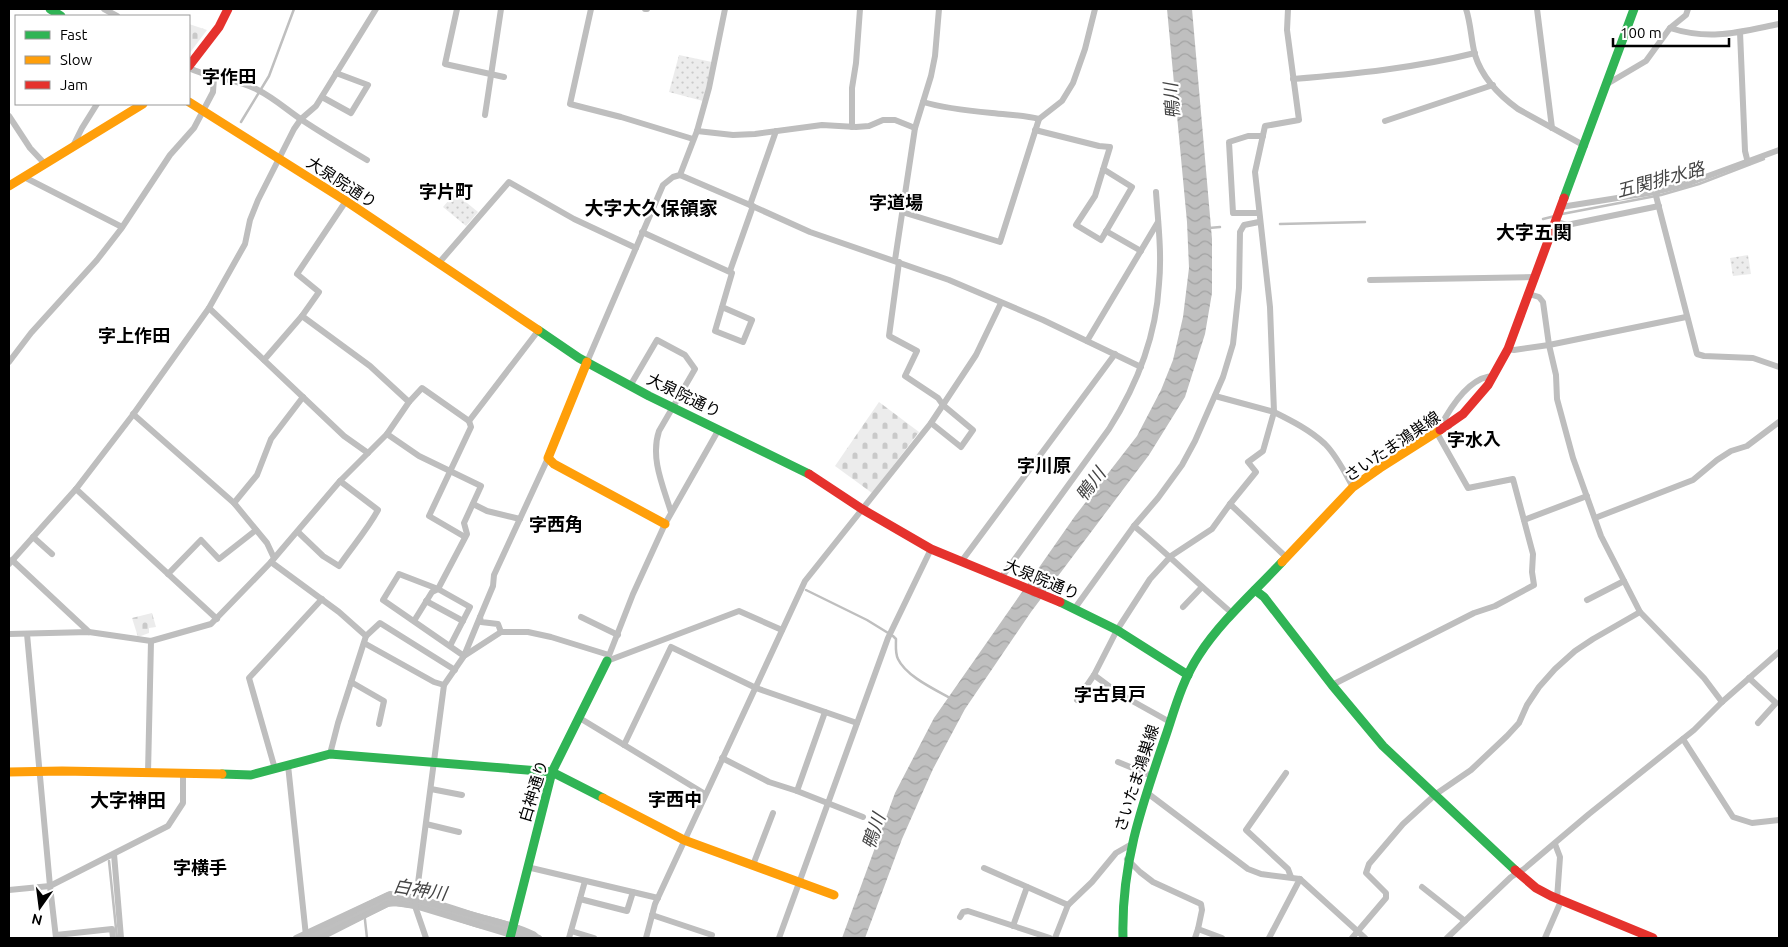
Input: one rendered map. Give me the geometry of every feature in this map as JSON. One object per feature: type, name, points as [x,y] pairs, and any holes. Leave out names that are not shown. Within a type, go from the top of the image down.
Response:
[{"type":"street","points":[[104,9],[115,15]]},
{"type":"street","points":[[190,66],[219,27],[228,9]]},
{"type":"street","points":[[89,632],[10,562],[76,490],[133,414],[208,308],[244,244],[250,220],[258,200],[294,130],[301,119],[316,106],[376,9]]},
{"type":"street","points":[[457,9],[444,64],[504,77]]},
{"type":"street","points":[[485,115],[501,9]]},
{"type":"street","points":[[591,9],[570,104],[622,117],[693,139]]},
{"type":"street","points":[[680,175],[697,132],[710,88],[725,9]]},
{"type":"street","points":[[852,127],[852,88],[860,9]]},
{"type":"street","points":[[930,424],[961,447],[973,430],[938,398],[906,376],[917,351],[889,336],[902,212],[915,128],[935,56],[939,9]]},
{"type":"street","points":[[902,212],[1000,242],[1039,119],[1062,101],[1073,83],[1086,49],[1095,9]]},
{"type":"street","points":[[1077,700],[1094,675],[1117,630],[1150,579],[1171,556],[1212,529],[1256,472],[1248,462],[1263,452],[1274,412],[1270,307],[1258,213],[1255,172],[1265,126],[1299,120],[1287,30],[1288,9]]},
{"type":"street","points":[[1466,9],[1475,53],[1482,71],[1493,85],[1514,106],[1585,146]]},
{"type":"street","points":[[1537,9],[1552,128]]},
{"type":"street","name":"さいたま鴻巣線","points":[[1123,938],[1123,900],[1130,845],[1146,792],[1188,675],[1204,647],[1353,487],[1380,468],[1449,426],[1475,402],[1494,376],[1508,349],[1529,294],[1634,9]]},
{"type":"street","points":[[1607,84],[1646,61],[1670,28],[1686,15],[1688,9]]},
{"type":"street","points":[[1670,28],[1687,33],[1716,36],[1779,24]]},
{"type":"street","points":[[1740,32],[1745,152],[1748,163]]},
{"type":"street","points":[[1294,79],[1365,73],[1439,62],[1475,53]]},
{"type":"street","points":[[190,67],[214,78],[240,83],[261,91],[301,119],[367,160]]},
{"type":"street","points":[[322,97],[351,113],[368,84],[336,73]]},
{"type":"street","points":[[9,362],[31,333],[97,260],[122,227],[170,155],[194,128],[213,92],[214,78]]},
{"type":"street","points":[[1385,122],[1493,85]]},
{"type":"street","points":[[923,102],[1039,119]]},
{"type":"street","name":"大泉院通り","points":[[190,103],[346,201],[587,362],[672,408],[812,475],[862,510],[930,550],[1074,608],[1117,630],[1188,675]]},
{"type":"street","points":[[72,148],[96,105]]},
{"type":"street","points":[[9,186],[141,105]]},
{"type":"street","points":[[9,116],[30,148],[45,164]]},
{"type":"street","points":[[697,132],[733,135],[822,125],[869,126],[883,120],[895,120],[915,128]]},
{"type":"street","points":[[1035,130],[1110,147],[1103,169],[1095,196],[1076,225],[1101,240],[1132,187],[1103,169]]},
{"type":"street","points":[[722,307],[752,320],[743,342],[714,331],[722,307],[732,278],[730,271],[776,131]]},
{"type":"street","points":[[1258,213],[1233,213],[1229,142],[1248,136],[1263,136]]},
{"type":"street","points":[[1659,206],[1567,225],[1559,215],[1689,183],[1748,163],[1779,150]]},
{"type":"street","points":[[426,938],[416,902],[444,685],[464,656],[494,586],[494,574],[548,458],[602,330],[605,317],[642,232],[663,185],[673,177],[680,175],[810,232],[948,280],[1043,320],[1141,367]]},
{"type":"street","points":[[24,177],[122,227]]},
{"type":"street","points":[[438,264],[509,182],[574,219],[636,248]]},
{"type":"street","points":[[1005,579],[1125,404],[1141,367],[1150,337],[1160,284],[1160,247],[1156,192]]},
{"type":"street","points":[[1655,192],[1696,352],[1700,355],[1753,358],[1779,367]]},
{"type":"street","points":[[264,360],[302,316],[319,292],[297,274],[346,201]]},
{"type":"street","points":[[1087,341],[1158,222]]},
{"type":"street","points":[[1074,608],[1134,526],[1158,498],[1182,465],[1195,441],[1224,377],[1233,344],[1239,288],[1240,232],[1244,225],[1259,222]]},
{"type":"street","points":[[1106,231],[1141,252]]},
{"type":"street","points":[[642,232],[730,271]]},
{"type":"street","points":[[1370,280],[1535,277]]},
{"type":"street","points":[[1529,294],[1542,300],[1556,375],[1557,399],[1573,458],[1601,536],[1640,612],[1704,678],[1722,702]]},
{"type":"street","points":[[646,938],[658,898],[805,581],[930,424],[976,355],[1001,303]]},
{"type":"street","points":[[208,308],[344,436],[368,453]]},
{"type":"street","points":[[302,316],[370,366],[410,402]]},
{"type":"street","points":[[1508,349],[1514,350],[1549,345],[1686,317]]},
{"type":"street","points":[[469,421],[538,331]]},
{"type":"street","points":[[630,386],[656,340],[686,356],[695,369],[659,431],[655,448],[657,468],[672,512]]},
{"type":"street","points":[[961,562],[1115,354]]},
{"type":"street","points":[[1449,426],[1445,418],[1458,399],[1475,382],[1483,377],[1494,376]]},
{"type":"street","points":[[9,634],[89,632],[151,641],[212,624],[273,560],[340,481],[387,434],[422,388],[469,421],[471,426],[430,516],[465,538]]},
{"type":"street","points":[[1215,396],[1274,412],[1303,427],[1326,445],[1353,487]]},
{"type":"street","points":[[234,503],[257,475],[271,438],[303,397]]},
{"type":"street","points":[[133,414],[234,503],[267,543],[273,560],[340,612],[365,639],[434,682],[444,685]]},
{"type":"street","points":[[1595,518],[1693,480],[1717,460],[1731,451],[1747,446],[1779,422]]},
{"type":"street","points":[[608,658],[633,594],[665,524],[719,429]]},
{"type":"street","points":[[1332,684],[1474,613],[1495,606],[1534,585],[1532,572],[1533,554],[1513,479],[1468,488],[1437,433]]},
{"type":"street","points":[[387,434],[419,456],[481,486],[464,523],[467,534],[438,589],[432,592],[414,621]]},
{"type":"street","points":[[548,458],[554,464],[665,524]]},
{"type":"street","points":[[298,532],[323,556],[339,566],[360,536],[368,529],[378,510],[340,481]]},
{"type":"street","points":[[76,490],[216,619]]},
{"type":"street","points":[[1524,520],[1587,496]]},
{"type":"street","points":[[473,504],[486,511],[520,519]]},
{"type":"street","points":[[1230,504],[1286,557]]},
{"type":"street","points":[[1134,526],[1171,556],[1233,614]]},
{"type":"street","points":[[168,574],[201,540],[219,559],[256,530]]},
{"type":"street","points":[[33,537],[52,554]]},
{"type":"street","points":[[779,938],[888,638],[930,550]]},
{"type":"street","points":[[450,646],[470,607],[438,589],[399,574],[383,600],[464,656]]},
{"type":"street","points":[[1587,600],[1624,581]]},
{"type":"street","points":[[1183,607],[1202,587]]},
{"type":"street","points":[[1256,590],[1264,597],[1383,746],[1518,873],[1536,888],[1559,900],[1653,938]]},
{"type":"street","points":[[275,769],[250,678],[322,599]]},
{"type":"street","points":[[426,601],[463,620]]},
{"type":"street","points":[[464,656],[501,632],[528,632],[551,637],[608,658],[739,611],[782,630]]},
{"type":"street","points":[[1352,938],[1386,898],[1386,893],[1366,873],[1369,864],[1398,829],[1436,794],[1471,770],[1507,736],[1519,722],[1526,705],[1539,687],[1568,657],[1593,639],[1640,612]]},
{"type":"street","points":[[480,617],[480,622],[498,624],[501,632]]},
{"type":"street","points":[[581,617],[618,635]]},
{"type":"street","points":[[330,754],[365,639],[380,623],[454,670]]},
{"type":"street","points":[[27,634],[56,937],[112,930],[113,938]]},
{"type":"street","points":[[148,773],[151,641]]},
{"type":"street","points":[[624,745],[671,647],[756,688],[857,723]]},
{"type":"street","points":[[1447,938],[1482,903],[1683,739],[1779,652]]},
{"type":"street","name":"白神通り","points":[[512,932],[552,772],[608,658]]},
{"type":"street","points":[[1094,675],[1118,693],[1170,722]]},
{"type":"street","points":[[1749,678],[1776,703],[1758,723]]},
{"type":"street","points":[[351,682],[384,702],[379,724]]},
{"type":"street","points":[[797,791],[825,712]]},
{"type":"street","points":[[578,717],[705,794]]},
{"type":"street","points":[[1683,739],[1733,817],[1752,823],[1779,820]]},
{"type":"street","points":[[9,772],[251,775],[330,754],[552,772],[684,840],[834,895]]},
{"type":"street","points":[[722,758],[769,782],[863,817]]},
{"type":"street","points":[[1118,762],[1152,776]]},
{"type":"street","points":[[288,765],[306,936]]},
{"type":"street","points":[[9,890],[50,886],[168,826],[183,804],[184,773]]},
{"type":"street","points":[[1286,773],[1246,830],[1288,869],[1291,877]]},
{"type":"street","points":[[431,789],[462,796]]},
{"type":"street","points":[[1146,792],[1248,869],[1261,874],[1300,879],[1365,938]]},
{"type":"street","points":[[754,865],[773,813]]},
{"type":"street","points":[[426,824],[459,832]]},
{"type":"street","points":[[1545,938],[1559,900],[1560,857],[1554,844]]},
{"type":"street","points":[[1055,938],[1068,905],[1092,882],[1116,853],[1130,845]]},
{"type":"street","points":[[114,854],[121,938]]},
{"type":"street","points":[[1127,859],[1153,882],[1201,904],[1202,910],[1195,938]]},
{"type":"street","points":[[527,868],[658,898]]},
{"type":"street","points":[[984,868],[1068,905]]},
{"type":"street","points":[[1270,938],[1300,879]]},
{"type":"street","points":[[569,938],[585,881]]},
{"type":"street","points":[[1013,926],[1027,887]]},
{"type":"street","points":[[1422,887],[1465,921]]},
{"type":"street","points":[[580,899],[628,912],[632,892]]},
{"type":"street","points":[[296,938],[306,936],[390,894],[512,932],[539,938]]},
{"type":"street","points":[[320,938],[387,904],[416,902]]},
{"type":"street","points":[[960,917],[966,911],[1050,938]]},
{"type":"street","points":[[652,915],[712,935]]},
{"type":"street","points":[[1198,929],[1222,938]]},
{"type":"street","points":[[571,931],[594,938]]},
{"type":"street","points":[[512,932],[521,938]]},
{"type":"green space","points":[[190,24],[207,30],[190,53]]},
{"type":"green space","points":[[679,55],[712,62],[703,101],[669,92]]},
{"type":"green space","points":[[455,193],[478,212],[466,226],[443,207]]},
{"type":"green space","points":[[1748,255],[1751,274],[1733,276],[1730,258]]},
{"type":"green space","points":[[879,402],[919,432],[872,493],[835,466]]},
{"type":"green space","points":[[152,613],[156,627],[149,628],[149,633],[138,637],[132,618]]},
{"type":"water","points":[[1167,9],[1192,9],[1212,239],[1212,293],[1205,334],[1185,397],[1149,455],[1031,612],[965,709],[933,769],[902,839],[865,938],[842,938],[895,793],[934,718],[1075,516],[1137,436],[1161,390],[1173,360],[1183,317],[1189,268],[1187,222]]},
{"type":"waterway","points":[[241,122],[269,76],[294,9]]},
{"type":"waterway","name":"五関排水路","points":[[1562,214],[1661,195],[1699,184],[1764,159]]},
{"type":"waterway","name":"五関排水路","points":[[1543,219],[1555,216]]},
{"type":"waterway","name":"五関排水路","points":[[1280,224],[1365,222]]},
{"type":"waterway","name":"五関排水路","points":[[1209,228],[1220,227]]},
{"type":"waterway","points":[[806,590],[867,620],[893,636],[896,639],[897,657],[907,671],[950,698]]},
{"type":"waterway","points":[[109,861],[117,938]]},
{"type":"waterway","name":"白神川","points":[[308,938],[389,899],[433,906],[532,938]]},
{"type":"waterway","points":[[364,911],[367,938]]},
{"type":"traffic: fast","points":[[50,9],[59,15]]},
{"type":"traffic: fast","points":[[1564,198],[1634,9]]},
{"type":"traffic: fast","points":[[538,330],[579,358],[649,396],[809,474]]},
{"type":"traffic: fast","points":[[1123,938],[1123,911],[1129,859],[1141,810],[1184,684],[1193,664],[1217,630],[1282,562]]},
{"type":"traffic: fast","points":[[1255,590],[1264,597],[1332,685],[1383,746],[1515,870]]},
{"type":"traffic: fast","points":[[1060,602],[1117,630],[1188,675]]},
{"type":"traffic: fast","points":[[510,938],[552,772],[607,661]]},
{"type":"traffic: fast","points":[[222,774],[251,775],[330,754],[552,772],[603,798]]},
{"type":"traffic: slow","points":[[190,103],[346,201],[538,330]]},
{"type":"traffic: slow","points":[[9,186],[141,105]]},
{"type":"traffic: slow","points":[[587,362],[548,458],[554,464],[665,524]]},
{"type":"traffic: slow","points":[[1282,562],[1353,487],[1440,430]]},
{"type":"traffic: slow","points":[[9,772],[222,774]]},
{"type":"traffic: slow","points":[[603,798],[684,840],[834,895]]},
{"type":"traffic: jam","points":[[190,65],[219,27],[228,9]]},
{"type":"traffic: jam","points":[[1440,430],[1463,414],[1488,385],[1508,349],[1564,198]]},
{"type":"traffic: jam","points":[[809,474],[862,509],[931,549],[1060,602]]},
{"type":"traffic: jam","points":[[1515,870],[1536,888],[1551,896],[1653,938]]},
{"type":"district","name":"字作田","points":[[229,76]]},
{"type":"district","name":"字片町","points":[[446,191]]},
{"type":"district","name":"字道場","points":[[896,202]]},
{"type":"district","name":"大字大久保領家","points":[[651,208]]},
{"type":"district","name":"大字五関","points":[[1534,232]]},
{"type":"district","name":"字上作田","points":[[134,335]]},
{"type":"district","name":"字水入","points":[[1474,439]]},
{"type":"district","name":"字川原","points":[[1044,465]]},
{"type":"district","name":"字西角","points":[[556,524]]},
{"type":"district","name":"字古貝戸","points":[[1110,694]]},
{"type":"district","name":"字西中","points":[[675,799]]},
{"type":"district","name":"大字神田","points":[[128,800]]},
{"type":"district","name":"字横手","points":[[200,867]]},
{"type":"water label","name":"鴨川","points":[[1171,101]]},
{"type":"water label","name":"鴨川","points":[[1090,484]]},
{"type":"water label","name":"鴨川","points":[[873,831]]}]
